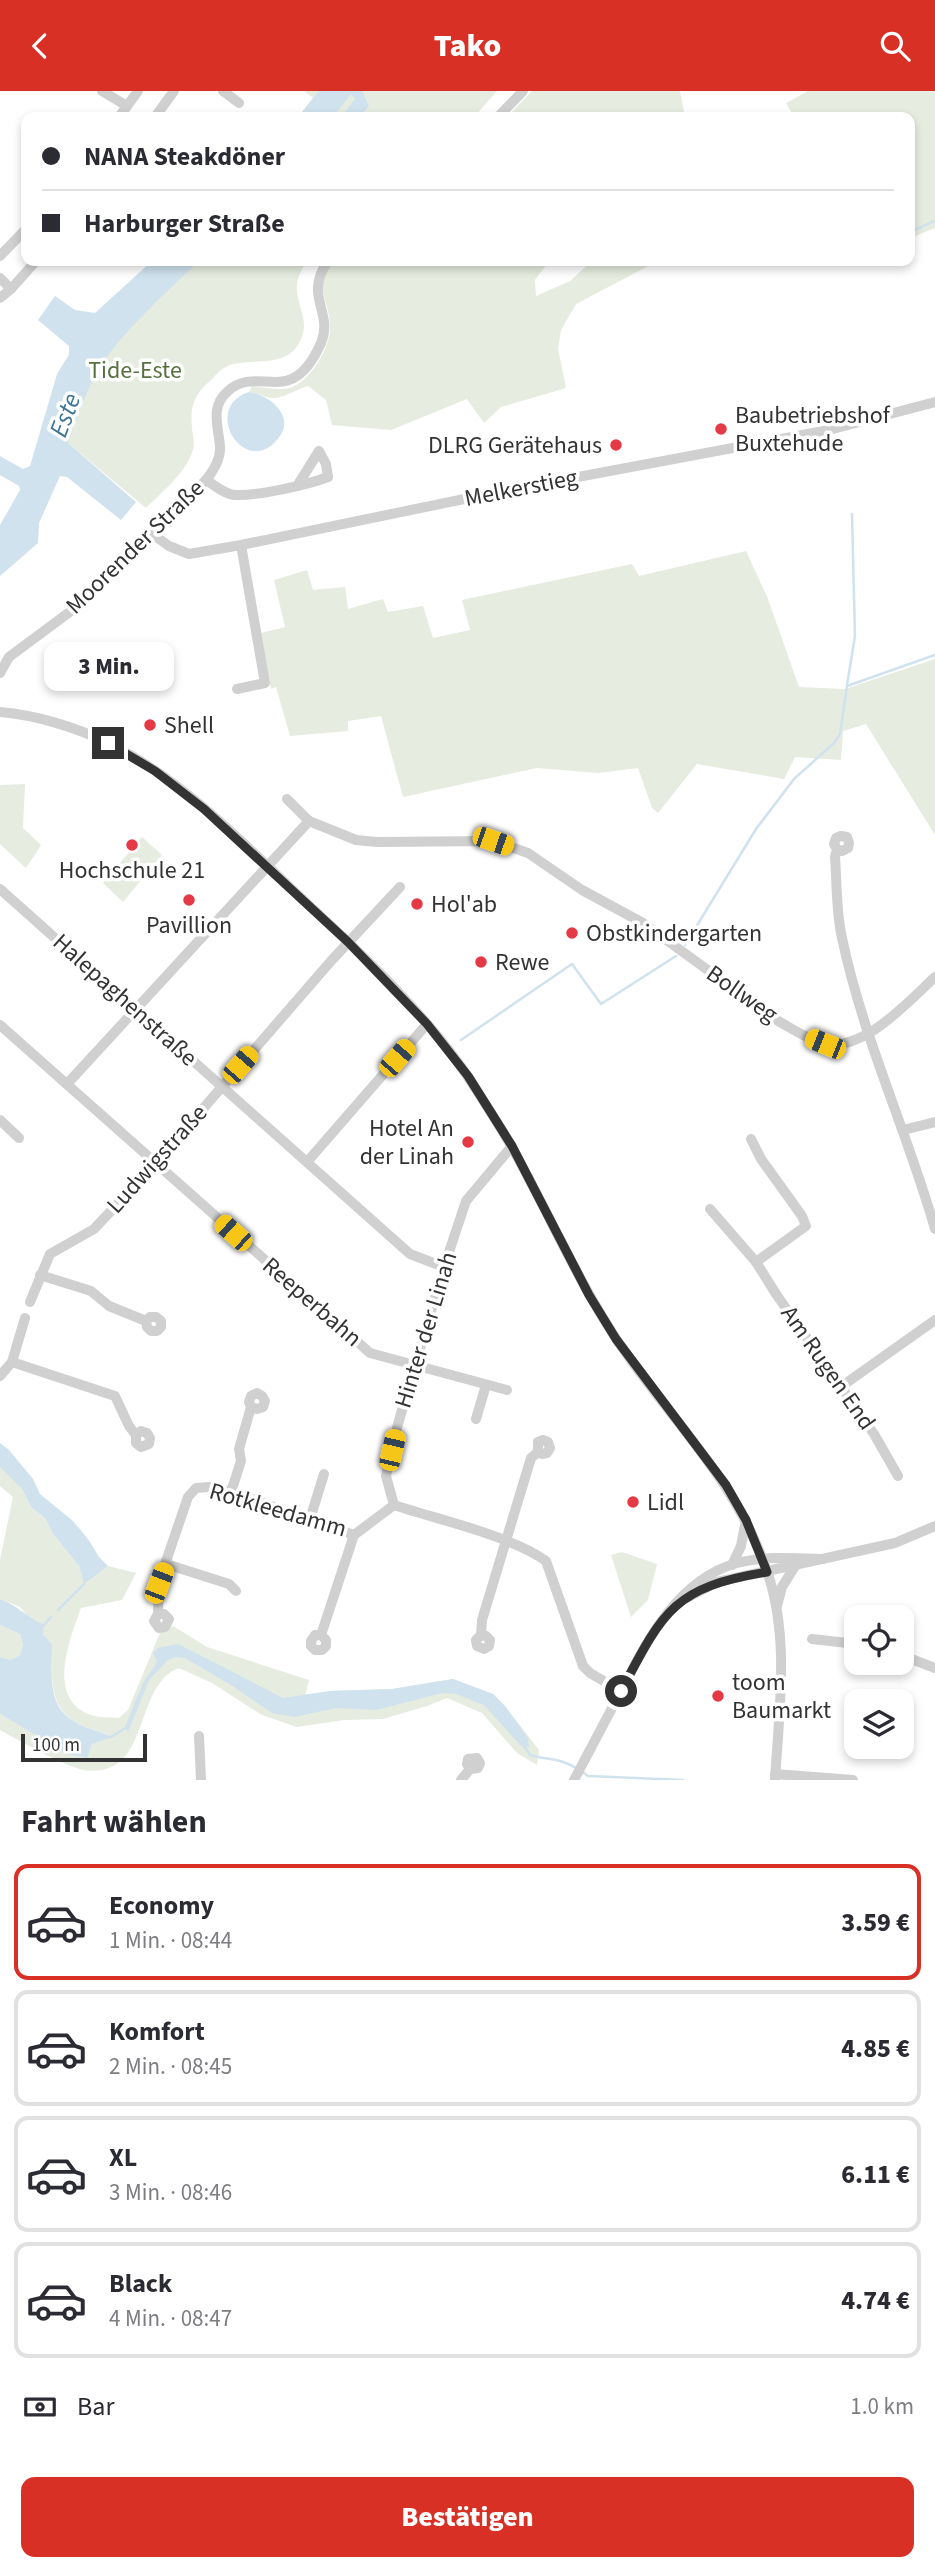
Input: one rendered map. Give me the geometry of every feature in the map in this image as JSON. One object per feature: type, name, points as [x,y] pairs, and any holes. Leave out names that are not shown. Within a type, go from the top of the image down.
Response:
[{"type":"street","points":[[123,112],[138,91]]},
{"type":"street","points":[[159,112],[174,91]]},
{"type":"street","points":[[223,91],[239,103]]},
{"type":"street","points":[[503,112],[523,91]]},
{"type":"street","points":[[105,92],[127,106]]},
{"type":"street","points":[[0,256],[21,234]]},
{"type":"street","points":[[0,299],[32,266]]},
{"type":"street","name":"Moorender Straße","points":[[0,673],[9,657],[71,611],[206,480],[219,455],[216,409],[224,394],[232,387],[246,382],[286,382],[299,375],[321,344],[324,320],[316,294],[326,266]]},
{"type":"street","points":[[0,278],[11,289]]},
{"type":"street","name":"Melkerstieg","points":[[151,533],[169,546],[189,554],[508,490],[829,430],[935,403]]},
{"type":"street","points":[[206,480],[233,496],[290,488],[299,483]]},
{"type":"street","points":[[237,689],[265,683],[241,545]]},
{"type":"street","points":[[0,712],[46,722],[108,743],[182,790],[348,942],[427,1024],[468,1076],[512,1146],[589,1295],[616,1339],[705,1454],[746,1520],[767,1572],[776,1613],[780,1694],[775,1777],[853,1780]]},
{"type":"street","name":"Bollweg","points":[[287,799],[309,821],[356,840],[493,841],[528,853],[582,890],[643,923],[778,1021],[825,1044],[844,1044],[867,1034],[935,977]]},
{"type":"street","points":[[67,1084],[309,821]]},
{"type":"street","points":[[837,849],[835,857],[841,935],[867,1034],[919,1174],[935,1229]]},
{"type":"street","name":"Ludwigstraße","points":[[30,1302],[50,1254],[94,1229],[155,1164],[348,942],[400,887]]},
{"type":"street","name":"Halepaghenstraße","points":[[0,888],[410,1254],[444,1267]]},
{"type":"street","points":[[307,1162],[427,1024]]},
{"type":"street","name":"Reeperbahn","points":[[0,1025],[369,1353],[507,1390]]},
{"type":"street","points":[[0,1120],[19,1138]]},
{"type":"street","points":[[903,1130],[935,1122]]},
{"type":"street","points":[[751,1139],[761,1159],[802,1216],[806,1226],[756,1262]]},
{"type":"street","name":"Hinter der Linah","points":[[394,1505],[386,1476],[414,1366],[444,1267],[466,1202],[512,1146]]},
{"type":"street","name":"Am Rugen End","points":[[710,1209],[756,1262],[842,1385],[898,1476]]},
{"type":"street","points":[[40,1275],[91,1291],[109,1306],[146,1321]]},
{"type":"street","points":[[0,1376],[12,1362],[26,1318]]},
{"type":"street","points":[[842,1385],[935,1320]]},
{"type":"street","points":[[12,1362],[115,1396],[136,1435]]},
{"type":"street","points":[[477,1419],[486,1385]]},
{"type":"street","points":[[231,1492],[241,1461],[239,1450],[251,1407]]},
{"type":"street","points":[[481,1635],[482,1620],[531,1458],[538,1452]]},
{"type":"street","points":[[310,1519],[324,1474]]},
{"type":"street","name":"Rotkleedamm","points":[[166,1564],[188,1497],[195,1488],[209,1487],[231,1492],[354,1535],[394,1505]]},
{"type":"street","points":[[394,1505],[506,1541],[546,1561],[583,1666],[590,1674],[621,1691]]},
{"type":"street","points":[[732,1565],[741,1546],[746,1520]]},
{"type":"street","points":[[678,1603],[717,1582],[895,1543],[935,1526]]},
{"type":"street","points":[[321,1635],[354,1535]]},
{"type":"street","points":[[574,1780],[647,1642],[678,1603],[700,1581],[732,1565],[783,1558],[823,1559]]},
{"type":"street","points":[[158,1614],[159,1583],[166,1564],[229,1584],[236,1591]]},
{"type":"street","points":[[776,1613],[782,1587],[795,1566]]},
{"type":"street","points":[[812,1639],[844,1643]]},
{"type":"street","points":[[914,1660],[935,1668]]},
{"type":"street","points":[[199,1736],[201,1780]]},
{"type":"street","points":[[461,1780],[470,1769]]},
{"type":"green space","points":[[304,91],[497,91],[478,112],[302,112],[313,98]]},
{"type":"green space","points":[[532,91],[680,91],[684,112],[512,112]]},
{"type":"green space","points":[[808,91],[935,91],[935,228],[915,236],[915,112],[791,112],[786,103]]},
{"type":"green space","name":"Tide-Este","points":[[147,266],[304,266],[297,287],[304,323],[298,345],[282,358],[228,366],[207,384],[197,395],[193,406],[194,445],[189,459],[173,482],[146,508],[68,443],[57,374],[69,355],[69,346]]},
{"type":"green space","points":[[329,266],[545,266],[535,280],[536,296],[570,281],[586,266],[648,266],[576,304],[561,330],[558,349],[566,388],[501,407],[484,423],[467,399],[391,430],[332,425],[326,400],[308,386],[276,398],[249,392],[252,386],[290,388],[305,379],[318,363],[327,345],[330,328],[323,289]]},
{"type":"green space","points":[[746,551],[768,599],[799,687],[845,689],[935,659],[935,835],[866,724],[843,731],[841,760],[795,757],[784,779],[697,764],[658,813],[652,808],[638,768],[598,773],[537,768],[403,797],[381,716],[348,721],[348,731],[290,736],[276,687],[271,689],[261,633],[285,627],[274,580],[307,570],[313,590],[345,587],[348,609],[383,599],[388,612],[423,606],[433,638],[470,630],[462,600],[632,564],[639,576]]},
{"type":"green space","points":[[25,784],[23,828],[41,845],[26,868],[0,844],[0,785]]},
{"type":"green space","points":[[142,837],[162,855],[123,902],[103,883]]},
{"type":"green space","points":[[0,1465],[22,1489],[31,1507],[45,1518],[53,1534],[79,1566],[84,1583],[108,1566],[136,1573],[122,1600],[81,1608],[71,1636],[65,1667],[68,1696],[77,1707],[91,1715],[119,1718],[128,1710],[160,1633],[173,1626],[207,1647],[309,1680],[305,1696],[330,1691],[392,1689],[453,1679],[493,1694],[539,1750],[537,1765],[517,1753],[482,1713],[447,1698],[383,1719],[344,1720],[297,1727],[262,1715],[212,1683],[179,1668],[164,1678],[154,1693],[132,1747],[121,1761],[106,1769],[76,1768],[0,1730],[0,1714],[68,1753],[86,1758],[92,1744],[112,1737],[76,1723],[64,1713],[53,1686],[52,1644],[20,1607],[0,1599],[0,1560],[13,1497],[0,1486]]},
{"type":"green space","points":[[622,1552],[657,1564],[648,1600],[631,1617],[611,1555]]},
{"type":"green space","points":[[0,1625],[20,1634],[23,1645],[20,1655],[10,1660],[0,1657]]},
{"type":"water","points":[[319,91],[362,91],[369,106],[364,112],[345,112],[355,99],[351,94],[337,112],[302,112]]},
{"type":"water","name":"Este","points":[[147,266],[194,266],[140,318],[109,354],[90,385],[68,443],[136,502],[121,520],[67,477],[60,476],[39,523],[38,543],[0,576],[0,525],[20,490],[19,486],[0,475],[0,456],[23,469],[30,466],[57,374],[69,355],[69,346],[38,320],[55,296],[75,310],[95,313]]},
{"type":"water","points":[[249,392],[271,401],[282,413],[284,421],[280,436],[267,448],[254,451],[243,447],[233,438],[228,425],[228,412],[235,400]]},
{"type":"water","points":[[0,1443],[33,1479],[40,1494],[73,1521],[108,1566],[84,1584],[79,1566],[53,1534],[45,1518],[31,1507],[22,1489],[0,1467]]},
{"type":"water","points":[[0,1599],[44,1625],[43,1634],[52,1644],[55,1696],[64,1713],[81,1725],[113,1737],[92,1744],[87,1758],[68,1754],[0,1714],[0,1657],[10,1660],[20,1655],[23,1645],[20,1634],[0,1625]]},
{"type":"water","points":[[178,1644],[283,1698],[330,1691],[392,1689],[453,1679],[493,1694],[528,1738],[529,1747],[521,1746],[484,1705],[456,1694],[442,1693],[376,1710],[336,1708],[294,1717],[272,1713],[185,1658],[175,1657],[168,1660],[149,1680],[128,1732],[125,1727],[143,1683],[157,1662],[153,1653],[158,1648]]},
{"type":"waterway","points":[[915,230],[935,221]]},
{"type":"waterway","points":[[847,685],[855,636],[852,514]]},
{"type":"waterway","points":[[685,945],[756,829],[794,779],[834,743],[840,734],[847,686],[935,655]]},
{"type":"waterway","points":[[461,1040],[572,964],[601,1004],[676,956]]},
{"type":"waterway","points":[[58,1610],[84,1584]]},
{"type":"waterway","points":[[44,1625],[51,1617]]},
{"type":"waterway","points":[[111,1737],[126,1728]]},
{"type":"waterway","points":[[522,1743],[530,1755],[559,1761],[576,1768]]},
{"type":"waterway","points":[[581,1771],[588,1776],[683,1780]]},
{"type":"place","name":"Baubetriebshof Buxtehude","points":[[721,429]]},
{"type":"place","name":"DLRG Gerätehaus","points":[[616,445]]},
{"type":"place","name":"Shell","points":[[150,725]]},
{"type":"place","name":"Hochschule 21","points":[[132,845]]},
{"type":"place","name":"Pavillion","points":[[189,900]]},
{"type":"place","name":"Hol'ab","points":[[417,904]]},
{"type":"place","name":"Obstkindergarten","points":[[572,933]]},
{"type":"place","name":"Rewe","points":[[481,962]]},
{"type":"place","name":"Hotel An der Linah","points":[[468,1142]]},
{"type":"place","name":"Lidl","points":[[633,1502]]},
{"type":"place","name":"toom Baumarkt","points":[[718,1696]]},
{"type":"route","points":[[108,743],[155,771],[204,809],[348,942],[427,1024],[468,1076],[512,1146],[589,1295],[616,1339],[705,1454],[737,1502],[767,1572],[717,1582],[678,1603],[659,1623],[621,1691]]}]
